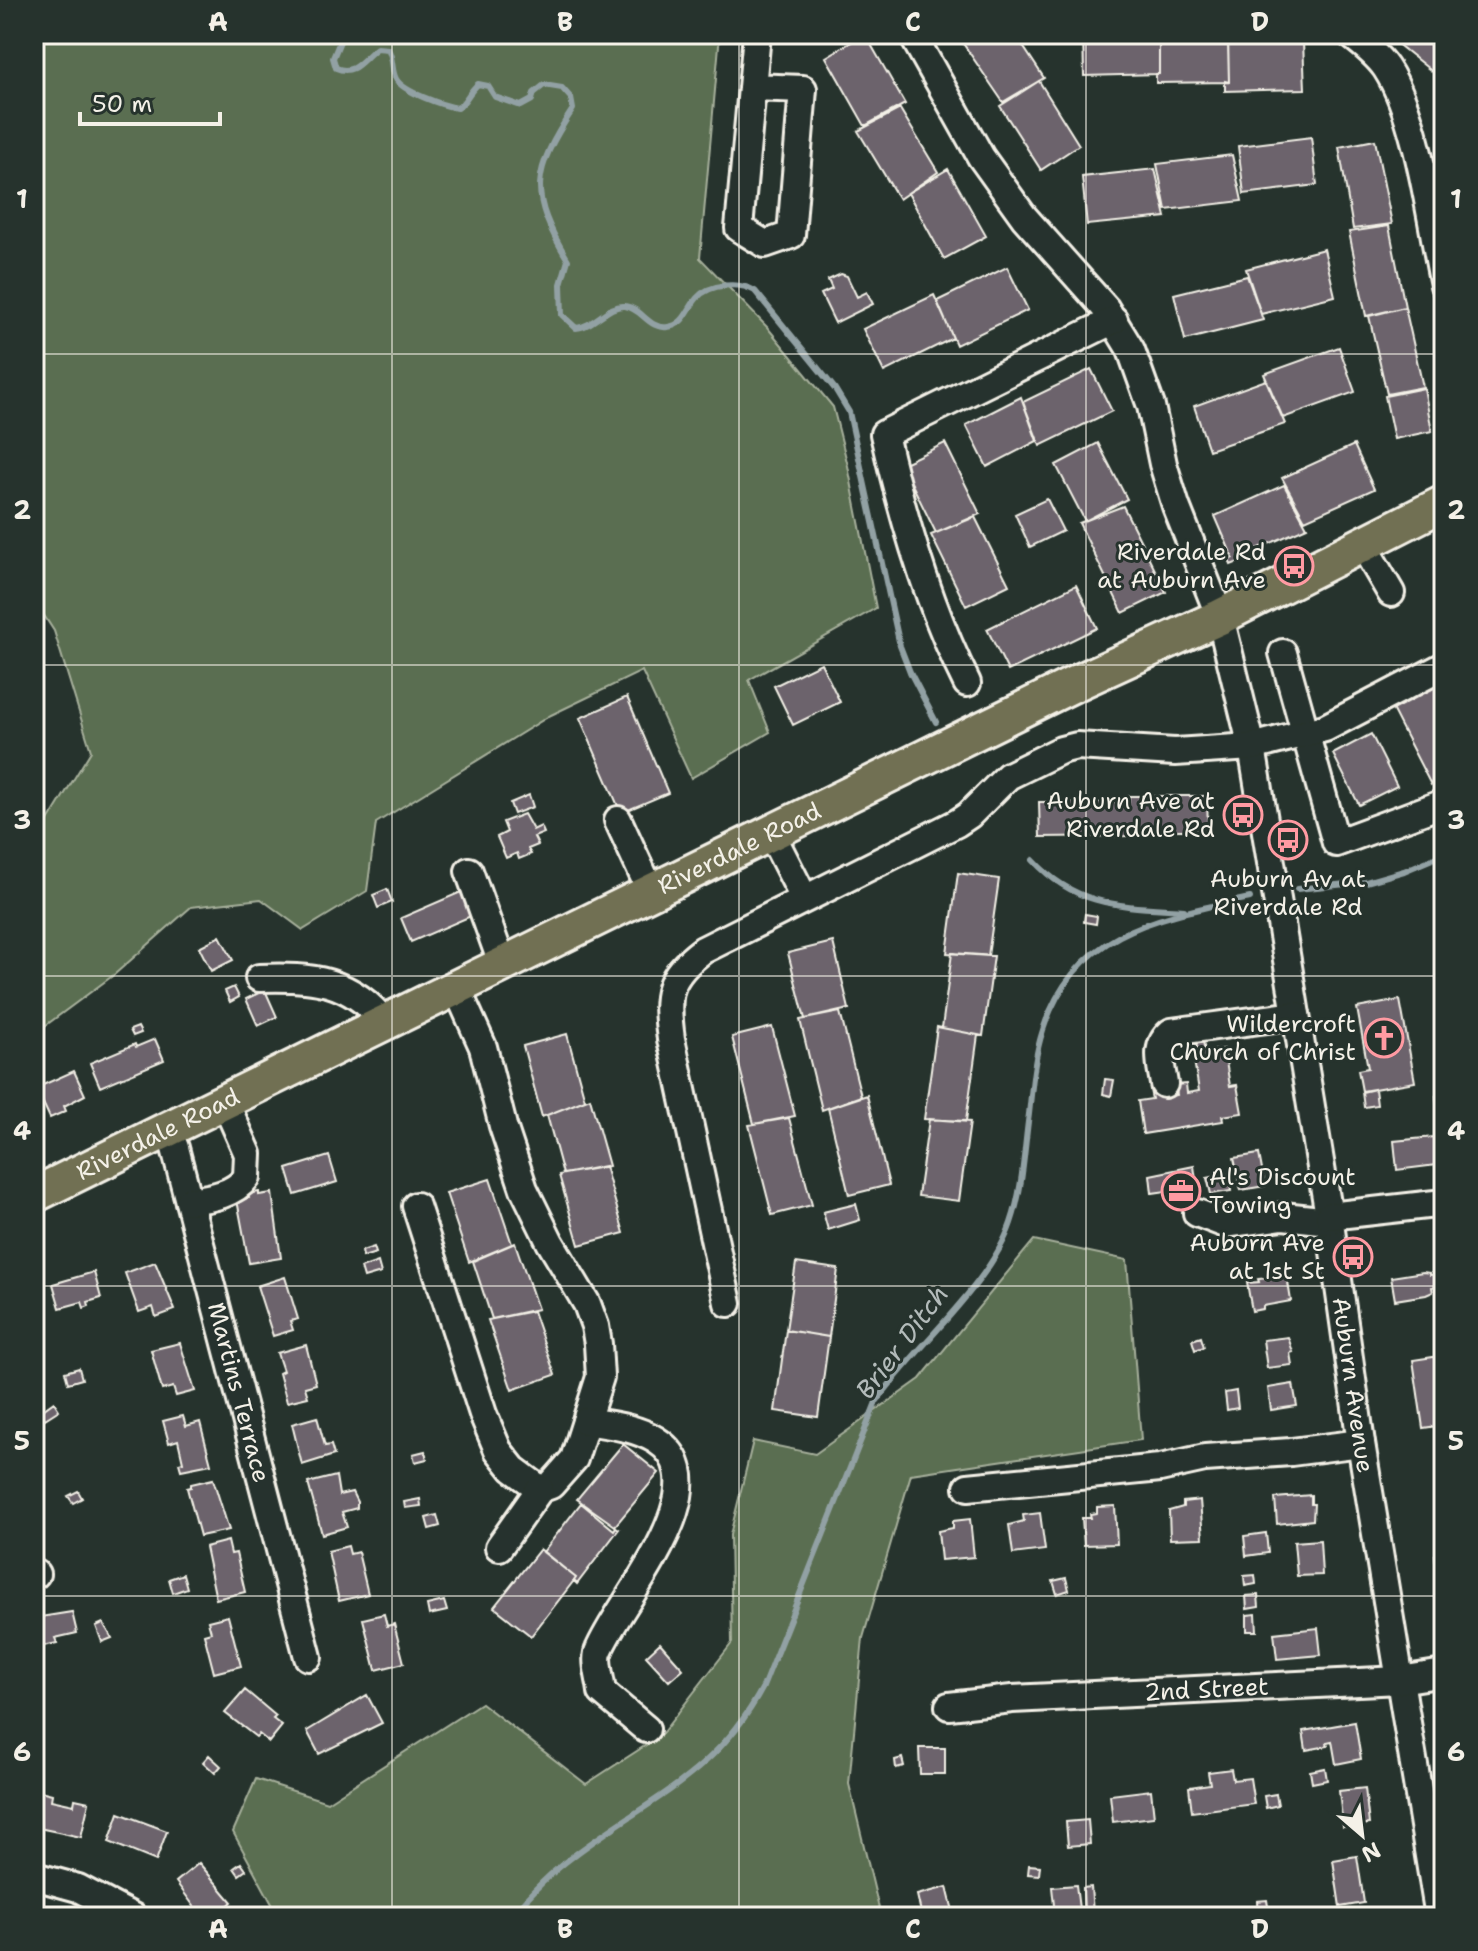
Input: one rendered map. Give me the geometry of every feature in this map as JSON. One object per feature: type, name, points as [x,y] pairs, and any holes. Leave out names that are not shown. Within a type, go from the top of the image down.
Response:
[{"type":"main road","name":"Riverdale Road","points":[[34,1195],[1074,684],[1220,617],[1444,503]]},
{"type":"street","points":[[752,87],[803,89],[791,235],[765,244],[739,228],[752,87],[757,34]]},
{"type":"street","name":"Auburn Avenue","points":[[912,34],[981,157],[1015,205],[1114,320],[1142,375],[1176,506],[1220,617],[1252,747],[1439,1917]]},
{"type":"street","points":[[1350,34],[1384,64],[1405,109],[1444,285]]},
{"type":"street","points":[[967,683],[947,643],[933,604],[893,476],[884,434],[1114,320]]},
{"type":"street","points":[[1363,545],[1391,593]]},
{"type":"street","points":[[1283,653],[1336,843],[1444,803]]},
{"type":"street","points":[[728,1303],[671,1039],[668,1002],[681,967],[703,950],[957,823],[1008,776],[1061,750],[1077,746],[1175,752],[1252,747],[1325,728],[1444,666]]},
{"type":"street","points":[[618,820],[652,894]]},
{"type":"street","points":[[772,835],[804,898]]},
{"type":"street","points":[[469,871],[503,966]]},
{"type":"street","points":[[259,978],[301,976],[346,987],[378,1013],[386,1024]]},
{"type":"street","points":[[457,989],[483,1047],[503,1126],[524,1189],[550,1242],[587,1304],[595,1326],[600,1377],[574,1459],[551,1485],[540,1489],[499,1547]]},
{"type":"street","points":[[1164,1084],[1159,1051],[1163,1039],[1171,1032],[1296,1015]]},
{"type":"street","points":[[189,1201],[232,1191],[247,1177],[248,1154],[225,1102]]},
{"type":"street","name":"Martins Terrace","points":[[168,1130],[308,1657]]},
{"type":"street","points":[[1197,1213],[1226,1224],[1283,1216],[1329,1218],[1444,1203]]},
{"type":"street","points":[[416,1206],[478,1400],[498,1450],[513,1469],[540,1489]]},
{"type":"street","points":[[586,1421],[631,1429],[659,1441],[677,1464],[680,1493],[663,1541],[597,1652],[602,1692],[646,1729]]},
{"type":"street","points":[[968,1487],[1160,1468],[1205,1458],[1361,1443]]},
{"type":"street","name":"2nd Street","points":[[949,1706],[1012,1699],[1400,1680],[1444,1673]]},
{"type":"street","points":[[34,1876],[78,1888],[127,1913]]},
{"type":"green space","points":[[34,34],[720,34],[700,258],[767,327],[833,407],[876,608],[749,680],[770,732],[691,778],[642,671],[551,715],[376,823],[367,891],[303,930],[261,899],[191,907],[115,974],[34,1034],[34,844],[91,751],[54,631],[34,600]]},
{"type":"green space","points":[[1034,1240],[1127,1260],[1141,1440],[911,1474],[863,1638],[849,1784],[881,1917],[279,1917],[233,1832],[256,1779],[327,1802],[481,1703],[586,1784],[660,1736],[732,1643],[730,1535],[753,1441],[815,1454],[920,1379]]},
{"type":"building","points":[[865,34],[905,104],[865,126],[826,57]]},
{"type":"building","points":[[968,34],[1015,34],[1044,78],[1003,102],[960,39]]},
{"type":"building","points":[[1083,34],[1159,34],[1159,74],[1084,76]]},
{"type":"building","points":[[1401,34],[1444,34],[1444,81],[1395,42]]},
{"type":"building","points":[[1228,36],[1229,82],[1156,83],[1159,38]]},
{"type":"building","points":[[1303,42],[1305,89],[1225,91],[1225,81],[1229,82],[1228,44]]},
{"type":"building","points":[[1039,81],[1079,145],[1041,170],[1000,106]]},
{"type":"building","points":[[900,109],[938,172],[899,199],[858,131]]},
{"type":"building","points":[[1311,137],[1317,185],[1244,194],[1238,146]]},
{"type":"building","points":[[1375,140],[1392,224],[1353,229],[1339,147]]},
{"type":"building","points":[[1232,155],[1242,201],[1166,210],[1157,164]]},
{"type":"building","points":[[948,169],[986,236],[944,259],[908,193]]},
{"type":"building","points":[[1155,169],[1166,217],[1087,225],[1082,177]]},
{"type":"building","points":[[1389,226],[1405,307],[1366,316],[1349,232]]},
{"type":"building","points":[[1324,249],[1335,296],[1261,314],[1246,269]]},
{"type":"building","points":[[1007,267],[1028,310],[956,345],[937,301]]},
{"type":"building","points":[[841,274],[847,276],[857,297],[867,292],[873,304],[835,323],[821,294],[832,289],[828,280]]},
{"type":"building","points":[[1247,276],[1263,320],[1185,340],[1174,294]]},
{"type":"building","points":[[934,295],[953,338],[884,372],[863,329]]},
{"type":"building","points":[[1405,307],[1423,387],[1387,394],[1369,316]]},
{"type":"building","points":[[1339,347],[1355,392],[1283,418],[1264,374]]},
{"type":"building","points":[[1091,369],[1112,411],[1040,446],[1023,402]]},
{"type":"building","points":[[1266,380],[1285,424],[1209,450],[1194,406]]},
{"type":"building","points":[[1424,388],[1432,431],[1394,439],[1385,396]]},
{"type":"building","points":[[1021,397],[1037,441],[987,467],[966,425]]},
{"type":"building","points":[[945,443],[980,514],[936,533],[902,464]]},
{"type":"building","points":[[1098,443],[1127,499],[1085,521],[1056,465]]},
{"type":"building","points":[[1354,445],[1374,489],[1305,520],[1282,478]]},
{"type":"building","points":[[1284,485],[1307,527],[1239,557],[1241,561],[1231,565],[1229,560],[1233,558],[1215,516]]},
{"type":"building","points":[[1047,499],[1063,531],[1030,547],[1015,514]]},
{"type":"building","points":[[1123,506],[1166,592],[1123,613],[1079,523]]},
{"type":"building","points":[[975,517],[1009,585],[966,606],[931,535]]},
{"type":"building","points":[[1076,585],[1097,628],[1008,671],[987,629]]},
{"type":"building","points":[[821,663],[840,702],[793,725],[774,686]]},
{"type":"building","points":[[1444,680],[1444,778],[1431,785],[1391,707]]},
{"type":"building","points":[[627,697],[668,793],[621,813],[580,718]]},
{"type":"building","points":[[1371,734],[1397,786],[1359,805],[1333,754]]},
{"type":"building","points":[[529,795],[533,807],[514,814],[510,803]]},
{"type":"building","points":[[1129,796],[1207,796],[1208,830],[1130,830],[1130,836],[1040,837],[1039,802],[1129,802]]},
{"type":"building","points":[[524,814],[533,830],[541,826],[544,833],[534,837],[538,845],[528,849],[531,854],[519,859],[517,853],[506,858],[497,837],[507,832],[503,822]]},
{"type":"building","points":[[958,873],[999,879],[988,956],[947,953]]},
{"type":"building","points":[[387,889],[392,902],[378,908],[373,895]]},
{"type":"building","points":[[461,892],[471,916],[411,942],[401,918]]},
{"type":"building","points":[[1085,914],[1097,916],[1096,924],[1084,922]]},
{"type":"building","points":[[220,936],[233,960],[211,971],[199,947]]},
{"type":"building","points":[[833,942],[849,1009],[805,1019],[788,953]]},
{"type":"building","points":[[952,953],[994,956],[983,1036],[942,1028]]},
{"type":"building","points":[[234,987],[239,997],[230,1002],[225,991]]},
{"type":"building","points":[[265,990],[277,1017],[258,1026],[246,999]]},
{"type":"building","name":"Wildercroft Church of Christ","points":[[1400,1000],[1415,1082],[1362,1091],[1358,1070],[1368,1068],[1357,1008]]},
{"type":"building","points":[[840,1012],[861,1096],[822,1110],[800,1020]]},
{"type":"building","points":[[138,1027],[141,1033],[133,1036],[130,1030]]},
{"type":"building","points":[[772,1027],[795,1116],[754,1124],[732,1037]]},
{"type":"building","points":[[937,1027],[978,1035],[966,1121],[924,1119]]},
{"type":"building","points":[[567,1034],[585,1100],[542,1117],[523,1046]]},
{"type":"building","points":[[155,1039],[164,1060],[100,1087],[90,1063]]},
{"type":"building","points":[[1203,1041],[1205,1052],[1224,1049],[1230,1086],[1237,1085],[1242,1113],[1222,1116],[1223,1121],[1143,1134],[1138,1101],[1152,1099],[1150,1090],[1160,1088],[1161,1097],[1177,1095],[1175,1085],[1186,1084],[1187,1093],[1199,1091],[1193,1054],[1198,1053],[1196,1042]]},
{"type":"building","points":[[74,1071],[85,1095],[64,1106],[66,1111],[50,1118],[36,1088]]},
{"type":"building","points":[[1105,1079],[1114,1080],[1111,1096],[1103,1094]]},
{"type":"building","points":[[1375,1089],[1377,1105],[1364,1107],[1362,1092]]},
{"type":"building","points":[[867,1095],[889,1185],[849,1195],[828,1108]]},
{"type":"building","points":[[1436,1096],[1444,1096],[1444,1105],[1437,1105]]},
{"type":"building","points":[[590,1098],[609,1166],[563,1174],[547,1115]]},
{"type":"building","points":[[789,1118],[812,1205],[772,1215],[749,1125]]},
{"type":"building","points":[[929,1119],[970,1122],[959,1201],[918,1196]]},
{"type":"building","points":[[1444,1136],[1444,1164],[1397,1170],[1394,1141]]},
{"type":"building","points":[[1259,1154],[1265,1186],[1241,1190],[1234,1158]]},
{"type":"building","points":[[329,1156],[337,1182],[295,1195],[287,1169]]},
{"type":"building","points":[[605,1166],[624,1233],[579,1245],[559,1175]]},
{"type":"building","points":[[1194,1166],[1198,1194],[1168,1199],[1166,1191],[1152,1193],[1150,1175]]},
{"type":"building","points":[[1228,1174],[1231,1191],[1211,1194],[1207,1178]]},
{"type":"building","points":[[490,1179],[512,1244],[469,1262],[446,1193]]},
{"type":"building","points":[[259,1192],[259,1195],[272,1193],[281,1258],[249,1263],[237,1200]]},
{"type":"building","points":[[856,1204],[860,1220],[828,1230],[823,1212]]},
{"type":"building","points":[[515,1243],[538,1309],[492,1319],[473,1261]]},
{"type":"building","points":[[374,1247],[376,1253],[363,1257],[362,1251]]},
{"type":"building","points":[[155,1262],[175,1310],[156,1317],[153,1307],[139,1312],[125,1273]]},
{"type":"building","points":[[378,1262],[381,1273],[364,1278],[361,1268]]},
{"type":"building","points":[[796,1263],[838,1269],[829,1337],[786,1330]]},
{"type":"building","points":[[94,1272],[101,1298],[88,1302],[89,1306],[84,1308],[82,1302],[60,1308],[53,1284]]},
{"type":"building","points":[[1423,1272],[1443,1274],[1444,1285],[1432,1287],[1433,1292],[1426,1295],[1395,1300],[1391,1277]]},
{"type":"building","points":[[1287,1276],[1291,1301],[1252,1311],[1247,1283]]},
{"type":"building","points":[[285,1277],[298,1319],[290,1321],[293,1330],[273,1336],[257,1286]]},
{"type":"building","points":[[34,1300],[42,1326],[34,1328]]},
{"type":"building","points":[[533,1311],[555,1375],[512,1390],[488,1320]]},
{"type":"building","points":[[786,1330],[829,1337],[818,1417],[775,1411]]},
{"type":"building","points":[[1201,1337],[1204,1347],[1195,1350],[1192,1340]]},
{"type":"building","points":[[1288,1337],[1293,1352],[1290,1353],[1292,1365],[1267,1368],[1263,1340]]},
{"type":"building","points":[[180,1343],[195,1391],[176,1396],[173,1387],[162,1390],[151,1350]]},
{"type":"building","points":[[306,1345],[316,1384],[305,1387],[308,1397],[287,1402],[277,1353]]},
{"type":"building","points":[[1440,1356],[1444,1382],[1444,1425],[1423,1428],[1413,1360]]},
{"type":"building","points":[[79,1368],[82,1379],[68,1383],[65,1372]]},
{"type":"building","points":[[1293,1384],[1297,1406],[1271,1410],[1268,1388]]},
{"type":"building","points":[[1236,1391],[1238,1408],[1227,1410],[1225,1393]]},
{"type":"building","points":[[54,1402],[59,1410],[45,1419],[40,1412]]},
{"type":"building","points":[[183,1416],[186,1426],[200,1422],[211,1464],[181,1470],[179,1463],[183,1462],[178,1440],[169,1443],[163,1421]]},
{"type":"building","points":[[317,1417],[325,1446],[331,1445],[334,1455],[302,1465],[292,1424]]},
{"type":"building","points":[[623,1444],[659,1473],[615,1526],[577,1499]]},
{"type":"building","points":[[425,1451],[427,1459],[415,1462],[413,1454]]},
{"type":"building","points":[[336,1476],[339,1495],[352,1492],[357,1508],[342,1512],[347,1527],[322,1534],[308,1483]]},
{"type":"building","points":[[213,1479],[229,1530],[200,1536],[187,1488],[191,1484]]},
{"type":"building","points":[[78,1491],[82,1498],[73,1503],[68,1496]]},
{"type":"building","points":[[1311,1495],[1313,1520],[1277,1524],[1275,1498]]},
{"type":"building","points":[[420,1499],[421,1506],[405,1508],[404,1502]]},
{"type":"building","points":[[1200,1500],[1203,1538],[1170,1539],[1169,1511],[1183,1507],[1183,1502]]},
{"type":"building","points":[[581,1503],[614,1530],[616,1527],[619,1529],[577,1584],[574,1581],[576,1578],[543,1552]]},
{"type":"building","points":[[1115,1506],[1117,1544],[1084,1545],[1082,1518],[1091,1518],[1090,1514],[1097,1513],[1097,1507]]},
{"type":"building","points":[[1040,1513],[1045,1550],[1013,1554],[1009,1525],[1024,1521],[1023,1515]]},
{"type":"building","points":[[437,1515],[440,1526],[429,1529],[426,1518]]},
{"type":"building","points":[[970,1519],[974,1557],[941,1560],[938,1531],[953,1528],[953,1521]]},
{"type":"building","points":[[1444,1531],[1444,1567],[1443,1562],[1436,1563],[1435,1555],[1441,1555],[1439,1542],[1443,1542]]},
{"type":"building","points":[[1266,1533],[1268,1553],[1246,1556],[1244,1536]]},
{"type":"building","points":[[1320,1540],[1322,1575],[1297,1576],[1294,1542]]},
{"type":"building","points":[[228,1541],[231,1554],[236,1553],[245,1592],[216,1599],[205,1547]]},
{"type":"building","points":[[348,1546],[350,1554],[358,1552],[368,1594],[339,1601],[328,1551]]},
{"type":"building","points":[[540,1549],[576,1578],[531,1636],[494,1607]]},
{"type":"building","points":[[183,1574],[187,1588],[173,1593],[169,1579]]},
{"type":"building","points":[[1255,1575],[1256,1584],[1245,1586],[1244,1576]]},
{"type":"building","points":[[1066,1578],[1069,1590],[1057,1594],[1053,1581]]},
{"type":"building","points":[[1258,1595],[1259,1607],[1247,1609],[1246,1596]]},
{"type":"building","points":[[444,1601],[447,1611],[429,1615],[427,1605]]},
{"type":"building","points":[[72,1612],[77,1633],[55,1638],[57,1643],[34,1648],[34,1618]]},
{"type":"building","points":[[384,1614],[387,1626],[394,1624],[404,1663],[376,1670],[363,1619]]},
{"type":"building","points":[[1256,1614],[1257,1631],[1247,1631],[1247,1615]]},
{"type":"building","points":[[228,1616],[241,1666],[214,1673],[204,1634],[211,1632],[208,1621]]},
{"type":"building","points":[[103,1623],[112,1638],[102,1642],[96,1626]]},
{"type":"building","points":[[1318,1628],[1321,1655],[1277,1659],[1274,1633]]},
{"type":"building","points":[[660,1643],[683,1669],[669,1681],[646,1656]]},
{"type":"building","points":[[245,1690],[276,1716],[273,1719],[282,1726],[269,1742],[259,1734],[256,1737],[225,1713]]},
{"type":"building","points":[[367,1695],[382,1723],[319,1754],[307,1731]]},
{"type":"building","points":[[1355,1722],[1361,1759],[1336,1764],[1332,1741],[1327,1742],[1328,1746],[1306,1750],[1303,1731]]},
{"type":"building","points":[[919,1748],[945,1748],[945,1774],[920,1774]]},
{"type":"building","points":[[209,1755],[221,1766],[215,1773],[203,1762]]},
{"type":"building","points":[[902,1758],[904,1766],[896,1768],[895,1760]]},
{"type":"building","points":[[1325,1768],[1327,1780],[1312,1783],[1310,1771]]},
{"type":"building","points":[[1231,1769],[1233,1780],[1250,1778],[1254,1804],[1192,1812],[1189,1787],[1210,1784],[1208,1772]]},
{"type":"building","points":[[1365,1788],[1369,1824],[1343,1827],[1339,1791]]},
{"type":"building","points":[[1151,1790],[1154,1817],[1113,1822],[1110,1795]]},
{"type":"building","points":[[40,1791],[52,1794],[51,1800],[74,1805],[75,1799],[89,1802],[81,1837],[34,1827]]},
{"type":"building","points":[[1276,1794],[1278,1805],[1266,1808],[1264,1796]]},
{"type":"building","points":[[119,1813],[167,1831],[156,1861],[109,1842]]},
{"type":"building","points":[[1088,1820],[1090,1844],[1068,1846],[1066,1822]]},
{"type":"building","points":[[1357,1856],[1364,1903],[1340,1907],[1333,1860]]},
{"type":"building","points":[[199,1863],[232,1902],[215,1917],[202,1917],[176,1882]]},
{"type":"building","points":[[241,1863],[246,1870],[239,1875],[234,1868]]},
{"type":"building","points":[[1029,1865],[1040,1866],[1039,1875],[1028,1874]]},
{"type":"building","points":[[1076,1885],[1080,1917],[1052,1917],[1055,1915],[1052,1887]]},
{"type":"building","points":[[947,1887],[954,1915],[922,1917],[917,1895]]},
{"type":"building","points":[[1091,1887],[1093,1913],[1084,1913],[1083,1888]]},
{"type":"building","points":[[1267,1900],[1269,1913],[1258,1914],[1257,1901]]},
{"type":"waterway","points":[[343,34],[333,58],[336,68],[348,70],[377,48],[388,49],[394,76],[400,84],[443,104],[458,108],[478,84],[488,86],[495,97],[521,106],[532,100],[534,93],[544,85],[562,88],[571,98],[573,109],[549,150],[540,183],[546,217],[568,260],[561,284],[562,315],[576,328],[619,306],[631,308],[661,327],[674,326],[697,298],[709,289],[733,285],[755,291],[835,389],[849,412],[900,646],[936,722]]},
{"type":"waterway","name":"Brier Ditch","points":[[1297,889],[1366,882],[1404,871],[1444,854]]},
{"type":"waterway","points":[[1033,860],[1067,888],[1102,902],[1184,910]]},
{"type":"waterway","name":"Brier Ditch","points":[[510,1917],[564,1864],[702,1765],[744,1718],[763,1687],[876,1402],[970,1292],[1001,1246],[1011,1223],[1021,1183],[1040,1040],[1057,996],[1076,970],[1099,949],[1124,934],[1184,913],[1250,898]]},
{"type":"place","name":"Riverdale Rd at Auburn Ave","points":[[1294,566]]},
{"type":"place","name":"Auburn Ave at Riverdale Rd","points":[[1243,815]]},
{"type":"place","name":"Auburn Av at Riverdale Rd","points":[[1288,840]]},
{"type":"place","name":"Wildercroft Church of Christ","points":[[1384,1038]]},
{"type":"place","name":"Al's Discount Towing","points":[[1181,1191]]},
{"type":"place","name":"Auburn Ave at 1st St","points":[[1353,1257]]}]
